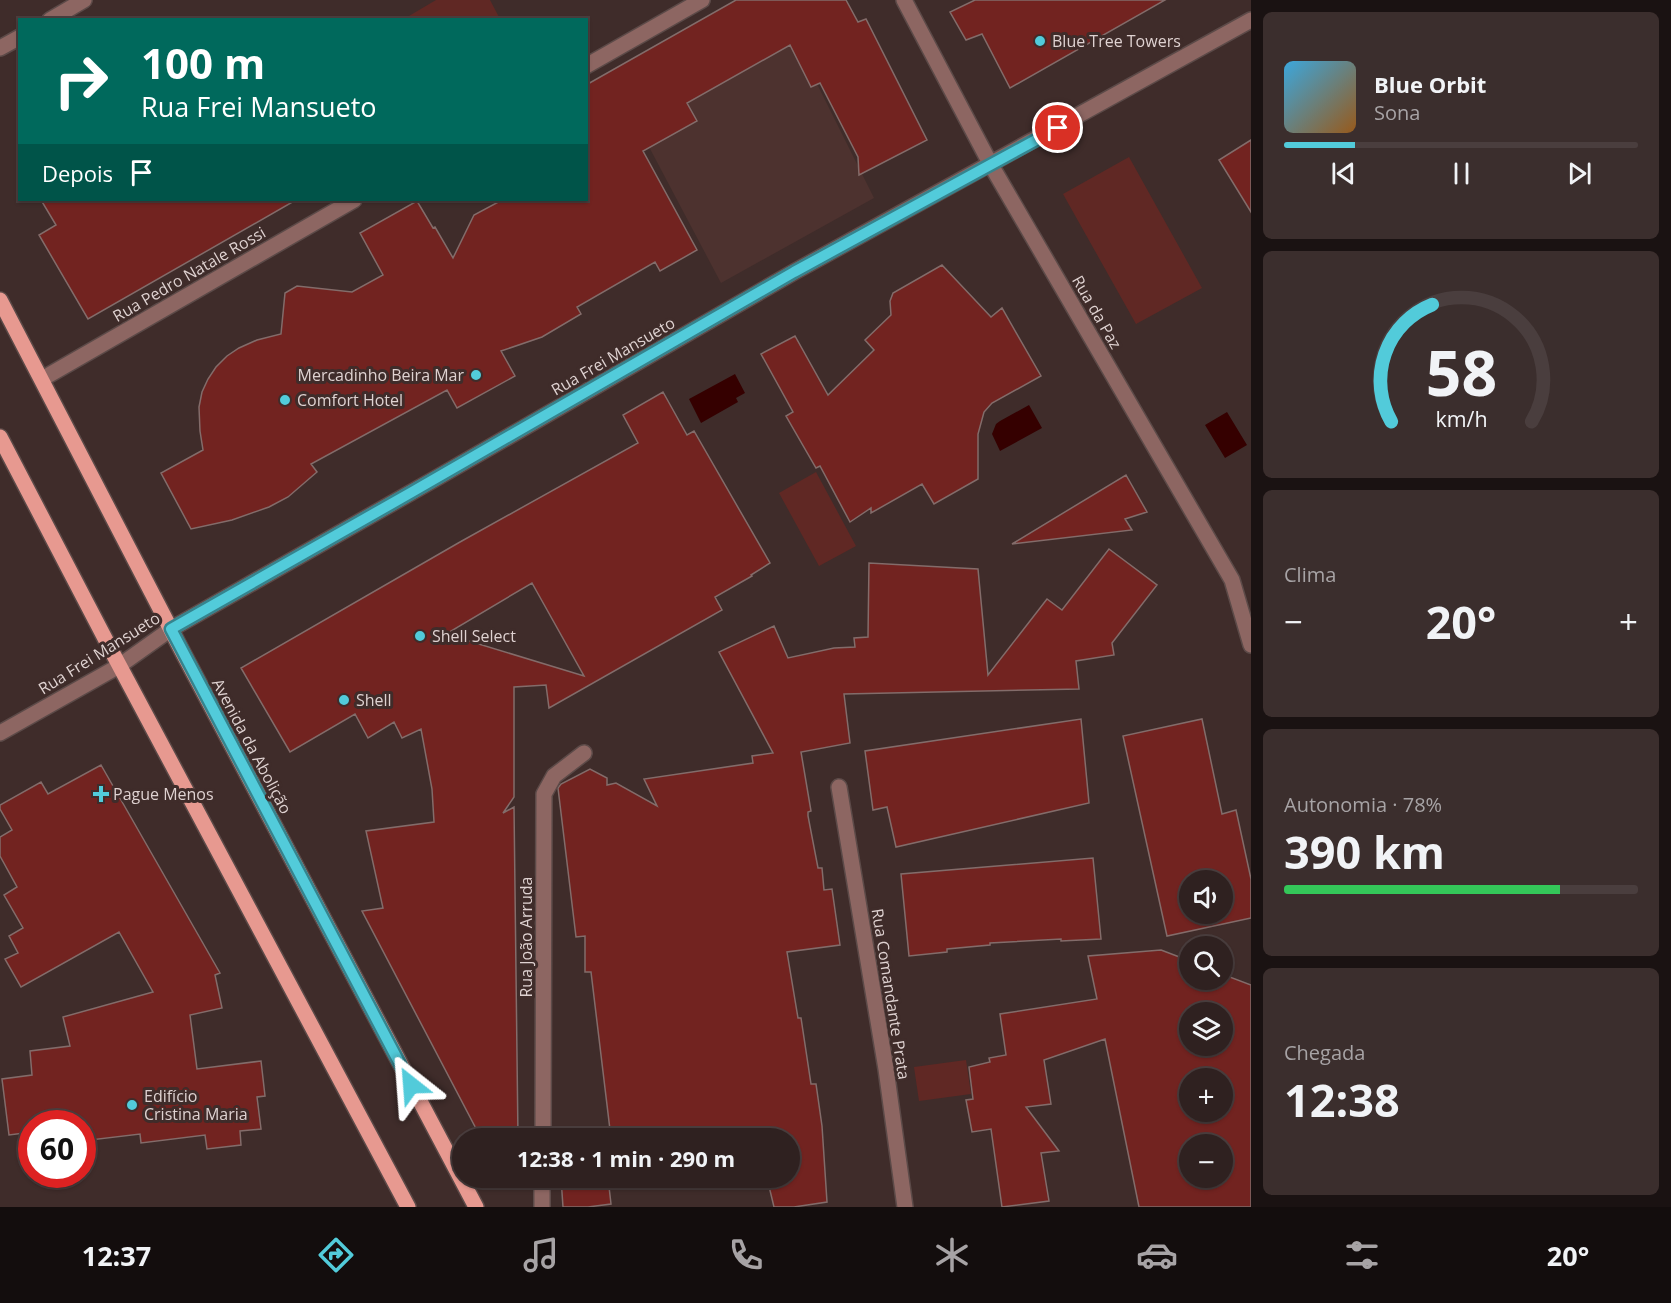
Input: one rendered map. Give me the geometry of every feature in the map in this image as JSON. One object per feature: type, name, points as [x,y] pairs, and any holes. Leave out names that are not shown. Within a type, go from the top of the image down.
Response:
[{"type":"main road","name":"Avenida da Abolição","points":[[0,300],[476,1207]]},
{"type":"main road","points":[[0,437],[119,666],[408,1207]]},
{"type":"street","points":[[53,18],[84,0]]},
{"type":"street","points":[[588,65],[702,0]]},
{"type":"street","name":"Rua da Paz","points":[[904,0],[991,165],[1232,580],[1251,645]]},
{"type":"street","name":"Rua Frei Mansueto","points":[[0,733],[119,666],[171,629],[783,278],[1251,20]]},
{"type":"street","points":[[0,48],[18,38]]},
{"type":"street","name":"Rua Pedro Natale Rossi","points":[[42,379],[352,201]]},
{"type":"street","name":"Rua João Arruda","points":[[543,1128],[544,794],[554,776],[584,753]]},
{"type":"street","name":"Rua Comandante Prata","points":[[839,787],[886,1069],[905,1207]]},
{"type":"street","points":[[542,1188],[542,1207]]},
{"type":"shaded area","points":[[436,0],[490,0],[499,18],[410,18],[409,16]]},
{"type":"shaded area","points":[[775,0],[874,198],[721,283],[611,75]]},
{"type":"shaded area","points":[[1129,157],[1202,288],[1136,324],[1063,194]]},
{"type":"shaded area","points":[[735,374],[745,393],[736,398],[738,402],[701,423],[689,399]]},
{"type":"shaded area","points":[[1029,405],[1042,428],[1000,451],[992,434],[996,424]]},
{"type":"shaded area","points":[[1227,412],[1247,445],[1225,458],[1205,425]]},
{"type":"shaded area","points":[[816,472],[856,546],[819,566],[779,493]]},
{"type":"shaded area","points":[[966,1060],[971,1094],[919,1101],[914,1067]]},
{"type":"building","points":[[736,0],[846,0],[858,22],[866,19],[927,140],[859,175],[858,157],[820,83],[811,87],[790,45],[687,103],[697,121],[643,151],[697,250],[660,271],[655,262],[577,307],[581,314],[542,337],[501,351],[515,376],[457,408],[447,390],[311,464],[317,472],[288,497],[269,507],[232,520],[191,529],[161,473],[203,450],[199,407],[202,392],[216,367],[239,348],[257,340],[281,334],[285,293],[297,286],[352,292],[383,275],[360,233],[417,201],[453,258],[474,215],[500,201],[588,201],[588,84]]},
{"type":"building","name":"Blue Tree Towers","points":[[975,0],[1165,0],[1010,88],[982,34],[966,40],[950,12]]},
{"type":"building","points":[[1251,140],[1251,212],[1219,160]]},
{"type":"building","points":[[42,201],[294,201],[88,319],[39,235],[56,225]]},
{"type":"building","points":[[942,265],[991,317],[1002,308],[1041,376],[992,403],[984,412],[978,434],[978,479],[934,504],[922,484],[871,513],[871,508],[850,522],[820,466],[816,468],[786,416],[793,412],[761,354],[795,336],[828,395],[874,350],[865,340],[891,315],[890,301],[893,293]]},
{"type":"building","points":[[663,392],[687,435],[694,431],[770,563],[715,597],[722,610],[549,708],[546,685],[514,687],[514,797],[503,813],[514,807],[518,1128],[476,1128],[362,911],[383,908],[366,831],[434,822],[432,789],[421,729],[402,738],[394,722],[368,738],[355,714],[290,752],[241,668],[638,443],[623,415]],"holes":[[[532,583],[584,676],[446,634]]]},
{"type":"building","points":[[1126,475],[1147,512],[1125,519],[1132,530],[1012,544]]},
{"type":"building","points":[[1109,549],[1157,585],[1112,643],[1114,655],[1076,661],[1079,689],[844,694],[850,743],[801,752],[811,811],[808,812],[808,816],[818,868],[822,868],[824,890],[832,889],[840,945],[787,952],[798,1018],[801,1018],[811,1084],[816,1084],[822,1126],[827,1202],[794,1207],[774,1207],[769,1188],[800,1188],[800,1128],[610,1128],[591,972],[585,972],[585,936],[576,937],[558,788],[561,784],[590,769],[607,778],[607,785],[616,783],[657,806],[644,779],[753,763],[752,756],[773,753],[719,652],[774,626],[788,658],[834,648],[855,647],[854,638],[868,637],[869,563],[978,569],[988,675],[1047,599],[1062,610]]},
{"type":"building","points":[[1081,719],[1089,803],[896,847],[887,807],[873,810],[865,751]]},
{"type":"building","points":[[1202,719],[1222,814],[1236,810],[1251,879],[1251,918],[1233,922],[1233,870],[1179,870],[1179,924],[1223,924],[1167,936],[1123,736]]},
{"type":"building","points":[[101,765],[220,973],[215,975],[222,1008],[190,1015],[197,1069],[261,1061],[265,1096],[257,1097],[261,1129],[240,1131],[241,1145],[207,1149],[205,1135],[141,1143],[140,1134],[96,1139],[96,1110],[18,1110],[18,1134],[9,1135],[2,1079],[32,1075],[30,1051],[70,1046],[63,1017],[153,992],[119,932],[21,987],[5,959],[18,953],[9,936],[23,928],[4,895],[17,887],[0,856],[0,837],[12,830],[0,805],[41,782],[48,794]]},
{"type":"building","points":[[1093,858],[1101,939],[990,943],[990,945],[947,949],[947,952],[909,956],[901,874]]},
{"type":"building","points":[[1161,950],[1179,957],[1179,990],[1233,990],[1233,978],[1251,985],[1251,1207],[1139,1207],[1105,1039],[1044,1060],[1051,1104],[1026,1107],[1059,1151],[1041,1153],[1049,1201],[1002,1207],[991,1129],[972,1132],[966,1100],[973,1099],[969,1067],[990,1062],[989,1058],[1006,1055],[1000,1014],[1097,999],[1088,956]]},
{"type":"building","points":[[562,1188],[609,1188],[611,1204],[563,1207]]},
{"type":"place","name":"Blue Tree Towers","points":[[1040,41]]},
{"type":"place","name":"Mercadinho Beira Mar","points":[[476,375]]},
{"type":"place","name":"Comfort Hotel","points":[[285,400]]},
{"type":"place","name":"Shell Select","points":[[420,636]]},
{"type":"place","name":"Shell","points":[[344,700]]},
{"type":"place","name":"Pague Menos","points":[[101,794]]},
{"type":"place","name":"Edifício Cristina Maria","points":[[132,1105]]},
{"type":"route","points":[[411,1085],[171,629],[794,272],[1058,128]]}]
